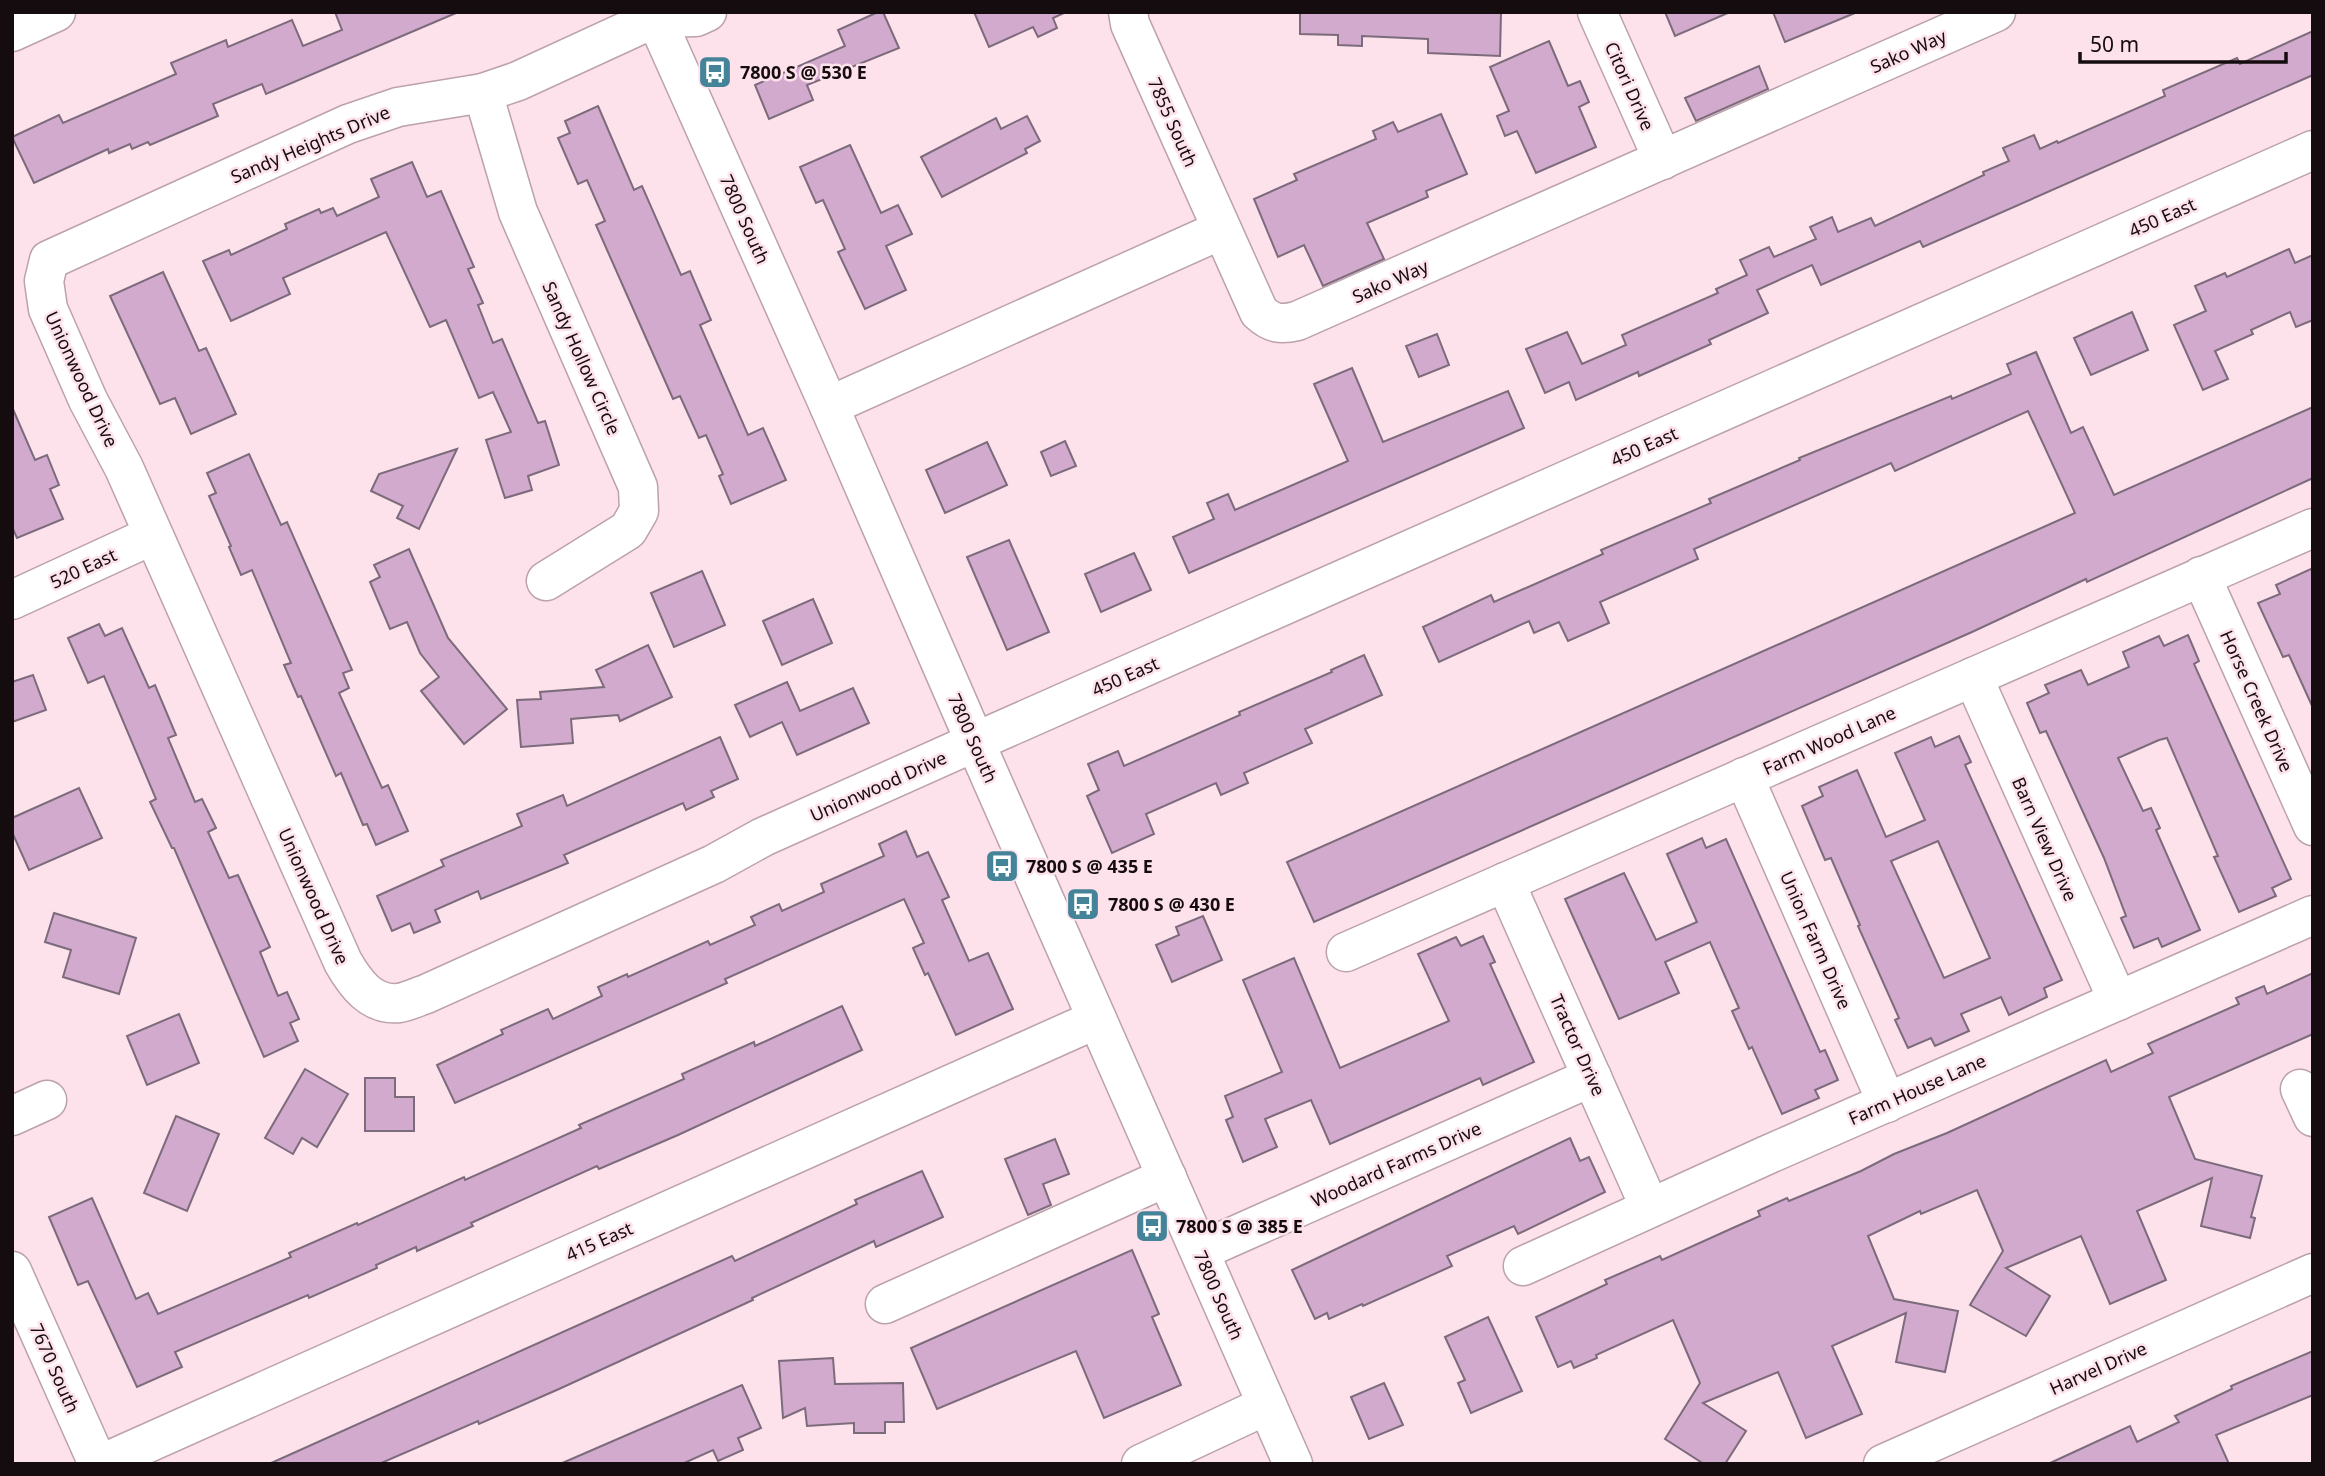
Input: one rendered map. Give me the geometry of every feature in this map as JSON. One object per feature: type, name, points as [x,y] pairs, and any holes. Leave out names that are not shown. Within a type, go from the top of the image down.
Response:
[{"type":"street","points":[[12,32],[56,12]]},
{"type":"street","points":[[656,14],[696,17],[707,12]]},
{"type":"street","name":"7855 South","points":[[1128,12],[1130,24],[1221,230]]},
{"type":"street","name":"Citori Drive","points":[[1597,12],[1663,160]]},
{"type":"street","name":"Sako Way","points":[[1221,230],[1259,312],[1269,321],[1283,324],[1310,316],[1996,12]]},
{"type":"street","name":"Sandy Heights Drive","points":[[49,260],[348,124],[398,107],[483,93],[518,80],[656,14]]},
{"type":"street","name":"7800 South","points":[[656,14],[1293,1464]]},
{"type":"street","name":"Sandy Hollow Circle","points":[[483,93],[518,212],[638,487],[639,511],[628,530],[546,581]]},
{"type":"street","name":"450 East","points":[[975,743],[2313,150]]},
{"type":"street","points":[[829,406],[1221,230]]},
{"type":"street","name":"Unionwood Drive","points":[[49,260],[44,281],[48,309],[88,400],[124,468],[343,962],[356,984],[374,1000],[398,1003],[426,995],[715,864],[763,837],[975,743]]},
{"type":"street","name":"Farm Wood Lane","points":[[1346,952],[2313,528]]},
{"type":"street","name":"520 East","points":[[12,600],[153,535]]},
{"type":"street","name":"Horse Creek Drive","points":[[2202,576],[2313,826]]},
{"type":"street","name":"Barn View Drive","points":[[1973,677],[2118,1001]]},
{"type":"street","name":"Union Farm Drive","points":[[1744,777],[1887,1103]]},
{"type":"street","name":"Tractor Drive","points":[[1505,882],[1650,1208]]},
{"type":"street","name":"Farm House Lane","points":[[1523,1266],[2313,915]]},
{"type":"street","name":"415 East","points":[[99,1464],[1097,1018]]},
{"type":"street","name":"Woodard Farms Drive","points":[[1200,1251],[1592,1077]]},
{"type":"street","points":[[12,1116],[47,1100]]},
{"type":"street","points":[[885,1304],[1167,1177]]},
{"type":"street","name":"7670 South","points":[[12,1271],[99,1464]]},
{"type":"street","name":"Harvel Drive","points":[[1883,1464],[2313,1273]]},
{"type":"street","points":[[1140,1464],[1267,1405]]},
{"type":"building","points":[[335,12],[456,13],[266,94],[262,84],[213,104],[218,116],[150,145],[148,142],[132,149],[130,144],[109,153],[108,149],[34,183],[12,137],[59,115],[63,123],[176,74],[171,63],[226,40],[228,47],[292,20],[303,46],[342,30]]},
{"type":"building","points":[[883,12],[899,48],[807,85],[813,100],[769,119],[755,85],[845,46],[838,30]]},
{"type":"building","points":[[974,12],[1066,12],[1053,18],[1057,28],[1038,37],[1033,27],[989,47]]},
{"type":"building","points":[[1300,12],[1501,12],[1500,56],[1428,53],[1428,39],[1362,36],[1362,46],[1338,45],[1338,35],[1300,34]]},
{"type":"building","points":[[1665,12],[1730,12],[1675,36]]},
{"type":"building","points":[[1773,12],[1855,12],[1855,13],[1785,42]]},
{"type":"building","points":[[2313,31],[2313,75],[1923,247],[1920,241],[1821,285],[1812,265],[1757,290],[1768,313],[1709,340],[1711,344],[1639,376],[1638,372],[1576,400],[1569,382],[1545,393],[1526,349],[1567,332],[1582,364],[1626,345],[1622,335],[1718,293],[1716,289],[1747,275],[1740,260],[1769,247],[1774,257],[1816,239],[1810,227],[1832,217],[1838,232],[1871,218],[1875,226],[2009,161],[2003,148],[2034,135],[2040,149],[2057,141],[2058,143],[2165,96],[2163,90],[2237,58],[2240,64]]},
{"type":"building","points":[[1549,41],[1568,86],[1580,81],[1589,102],[1579,107],[1596,147],[1536,173],[1517,131],[1505,136],[1497,116],[1509,111],[1490,67]]},
{"type":"building","points":[[1759,66],[1768,89],[1696,121],[1685,98]]},
{"type":"building","points":[[598,106],[634,190],[642,186],[681,275],[690,271],[711,320],[700,325],[748,435],[763,428],[786,480],[731,504],[719,476],[723,474],[706,435],[699,438],[680,396],[673,399],[596,225],[605,221],[587,180],[578,184],[558,138],[570,133],[565,121]]},
{"type":"building","points":[[1441,114],[1467,174],[1426,191],[1428,197],[1367,223],[1384,259],[1323,286],[1304,245],[1278,257],[1254,199],[1297,180],[1294,174],[1376,139],[1373,131],[1393,122],[1398,132]]},
{"type":"building","points":[[1027,116],[1040,141],[1025,149],[1027,153],[942,197],[921,157],[996,118],[1001,129]]},
{"type":"building","points":[[850,145],[881,213],[898,205],[912,234],[886,246],[906,290],[865,309],[838,252],[845,249],[823,200],[816,203],[800,167]]},
{"type":"building","points":[[412,162],[427,197],[441,191],[474,267],[468,269],[483,303],[478,305],[493,343],[502,339],[538,423],[545,421],[559,465],[528,476],[532,490],[505,498],[486,440],[511,432],[493,392],[479,398],[446,320],[430,327],[386,232],[283,278],[290,294],[231,321],[203,261],[229,250],[231,255],[287,229],[285,224],[319,209],[321,213],[333,208],[337,216],[379,197],[371,179]]},
{"type":"building","points":[[2289,249],[2295,263],[2313,255],[2313,320],[2296,327],[2290,312],[2251,330],[2253,334],[2215,351],[2228,379],[2203,390],[2174,325],[2206,311],[2195,286],[2225,273],[2227,277]]},
{"type":"building","points":[[163,272],[199,351],[206,348],[236,414],[191,434],[175,398],[160,404],[110,296]]},
{"type":"building","points":[[2132,312],[2148,350],[2091,375],[2074,338]]},
{"type":"building","points":[[1437,334],[1449,365],[1419,377],[1406,346]]},
{"type":"building","points":[[2036,352],[2071,433],[2083,427],[2114,495],[2313,407],[2313,478],[2087,582],[2086,579],[1972,632],[1314,922],[1287,862],[2075,513],[2028,411],[1895,471],[1891,463],[1694,549],[1698,559],[1600,602],[1609,623],[1568,641],[1559,622],[1534,633],[1529,621],[1439,662],[1423,627],[1491,595],[1494,602],[1603,554],[1601,550],[1711,503],[1709,499],[1800,460],[1799,458],[2011,374],[2007,364]]},
{"type":"building","points":[[1352,368],[1383,442],[1508,391],[1524,428],[1189,573],[1173,537],[1214,519],[1207,503],[1228,494],[1235,510],[1348,461],[1314,384]]},
{"type":"building","points":[[12,407],[35,460],[47,455],[59,485],[50,489],[63,519],[17,538],[12,527]]},
{"type":"building","points":[[1065,441],[1076,466],[1051,476],[1041,452]]},
{"type":"building","points":[[987,442],[1007,485],[945,513],[926,470]]},
{"type":"building","points":[[457,449],[419,529],[397,518],[403,506],[371,491],[379,474]]},
{"type":"building","points":[[249,454],[281,525],[287,522],[352,670],[343,673],[349,688],[339,693],[382,788],[388,785],[408,831],[376,845],[367,824],[363,825],[341,773],[336,776],[301,696],[298,697],[284,665],[291,663],[252,570],[241,575],[209,496],[216,493],[207,473]]},
{"type":"building","points":[[1009,540],[1049,632],[1007,650],[967,557]]},
{"type":"building","points":[[409,549],[448,638],[507,709],[464,744],[421,691],[439,677],[420,653],[407,622],[390,629],[370,582],[380,577],[374,565]]},
{"type":"building","points":[[1134,553],[1151,590],[1101,612],[1085,574]]},
{"type":"building","points":[[2313,568],[2313,708],[2289,655],[2283,657],[2258,603],[2280,594],[2276,585]]},
{"type":"building","points":[[702,571],[725,625],[674,647],[651,593]]},
{"type":"building","points":[[813,599],[832,643],[782,665],[763,621]]},
{"type":"building","points":[[99,624],[105,636],[122,628],[149,688],[155,685],[176,735],[168,738],[195,802],[202,799],[216,828],[208,832],[229,878],[238,875],[270,947],[260,952],[278,996],[287,992],[299,1019],[290,1023],[298,1041],[264,1057],[174,848],[150,802],[156,799],[104,676],[88,683],[68,638]]},
{"type":"building","points":[[2188,635],[2199,661],[2194,664],[2291,879],[2272,888],[2276,896],[2239,912],[2167,738],[2118,758],[2143,811],[2151,808],[2160,828],[2156,830],[2200,930],[2162,947],[2158,938],[2134,948],[2121,918],[2126,916],[2104,858],[2046,731],[2040,733],[2027,703],[2049,693],[2045,685],[2081,670],[2088,685],[2129,667],[2123,652],[2159,636],[2164,646]]},
{"type":"building","points":[[648,645],[672,697],[620,721],[618,715],[571,719],[573,743],[521,747],[517,700],[541,699],[540,692],[604,687],[596,670]]},
{"type":"building","points":[[1364,655],[1382,695],[1305,729],[1312,743],[1244,773],[1248,783],[1221,795],[1216,783],[1146,814],[1154,834],[1112,853],[1087,796],[1099,790],[1088,764],[1118,751],[1124,766],[1240,715],[1239,712],[1332,672],[1331,670]]},
{"type":"building","points":[[33,675],[46,710],[12,722],[12,682]]},
{"type":"building","points":[[787,682],[800,711],[853,688],[869,723],[797,755],[782,722],[750,737],[735,705]]},
{"type":"building","points":[[1959,736],[1971,762],[1965,765],[2062,980],[2044,988],[2047,997],[2009,1015],[2001,997],[1961,1014],[1969,1031],[1935,1046],[1931,1038],[1908,1048],[1895,1020],[1899,1018],[1831,858],[1825,860],[1802,806],[1823,796],[1819,787],[1857,770],[1886,837],[1925,820],[1895,753],[1931,737],[1935,747]],"holes":[[[1938,841],[1990,958],[1944,978],[1891,861]]]},
{"type":"building","points":[[720,737],[738,779],[711,791],[714,797],[686,810],[683,803],[564,855],[568,863],[481,899],[478,891],[435,910],[440,922],[414,933],[410,923],[392,931],[377,896],[444,866],[441,860],[522,826],[517,814],[563,795],[567,806]]},
{"type":"building","points":[[79,788],[102,838],[29,870],[12,832],[12,818]]},
{"type":"building","points":[[906,831],[917,857],[928,852],[949,897],[942,900],[969,961],[988,953],[1013,1009],[956,1035],[928,973],[925,975],[913,948],[924,943],[904,899],[725,979],[727,983],[455,1103],[437,1065],[503,1034],[501,1030],[548,1009],[553,1019],[602,996],[598,987],[627,974],[628,977],[708,941],[710,945],[755,925],[751,917],[779,904],[782,911],[824,892],[821,884],[884,856],[879,844]]},
{"type":"building","points":[[1702,838],[1706,848],[1726,839],[1820,1052],[1825,1050],[1838,1080],[1815,1090],[1819,1098],[1782,1114],[1752,1047],[1749,1049],[1732,1011],[1739,1008],[1710,942],[1665,962],[1679,993],[1619,1019],[1565,899],[1624,873],[1656,940],[1697,922],[1667,854]]},
{"type":"building","points":[[54,913],[136,938],[119,994],[63,977],[71,950],[45,942]]},
{"type":"building","points":[[1203,916],[1222,960],[1172,982],[1156,945],[1179,935],[1176,927]]},
{"type":"building","points":[[1483,936],[1495,962],[1490,964],[1534,1062],[1483,1085],[1480,1078],[1330,1144],[1311,1100],[1265,1119],[1277,1147],[1243,1162],[1226,1120],[1233,1117],[1225,1096],[1282,1072],[1243,980],[1294,958],[1340,1068],[1449,1021],[1418,954],[1456,937],[1461,946]]},
{"type":"building","points":[[2313,973],[2313,1034],[2169,1097],[2195,1159],[2262,1176],[2251,1217],[2255,1218],[2250,1238],[2201,1226],[2212,1178],[2137,1211],[2166,1280],[2110,1304],[2081,1236],[2006,1268],[2050,1296],[2026,1336],[1970,1305],[2003,1251],[1977,1190],[1921,1214],[1920,1211],[1868,1236],[1894,1299],[1958,1311],[1945,1372],[1896,1362],[1906,1313],[1832,1346],[1862,1414],[1806,1438],[1778,1372],[1703,1403],[1746,1431],[1725,1464],[1704,1464],[1665,1439],[1700,1383],[1673,1320],[1574,1368],[1571,1361],[1558,1367],[1536,1317],[1607,1284],[1605,1280],[1660,1256],[1662,1260],[1760,1216],[1758,1211],[1861,1171],[2106,1060],[2111,1072],[2153,1053],[2148,1044],[2239,1004],[2236,998],[2264,986],[2267,994]]},
{"type":"building","points":[[842,1006],[862,1050],[678,1135],[599,1169],[597,1166],[471,1223],[473,1226],[417,1251],[416,1247],[376,1265],[377,1268],[309,1298],[308,1295],[175,1352],[182,1367],[137,1387],[88,1281],[78,1285],[49,1217],[92,1198],[136,1299],[148,1293],[158,1314],[291,1257],[289,1253],[357,1223],[358,1225],[464,1177],[465,1180],[581,1128],[579,1125],[684,1079],[682,1074],[754,1042],[755,1046]]},
{"type":"building","points":[[179,1014],[199,1063],[147,1085],[127,1036]]},
{"type":"building","points":[[305,1069],[348,1094],[317,1147],[302,1138],[293,1154],[265,1138]]},
{"type":"building","points":[[365,1078],[395,1078],[395,1097],[414,1097],[414,1131],[365,1131]]},
{"type":"building","points":[[176,1116],[219,1134],[187,1211],[144,1193]]},
{"type":"building","points":[[1570,1138],[1580,1161],[1589,1157],[1605,1192],[1518,1234],[1514,1226],[1447,1256],[1452,1266],[1363,1306],[1362,1304],[1329,1319],[1327,1313],[1315,1319],[1292,1270]]},
{"type":"building","points":[[1055,1139],[1069,1174],[1043,1184],[1051,1205],[1028,1215],[1005,1159]]},
{"type":"building","points":[[922,1171],[943,1217],[876,1247],[874,1241],[559,1389],[379,1464],[269,1464],[732,1256],[735,1261],[857,1204],[855,1200]]},
{"type":"building","points":[[1132,1250],[1159,1314],[1152,1317],[1181,1385],[1104,1418],[1076,1351],[937,1409],[911,1348]]},
{"type":"building","points":[[1488,1317],[1522,1391],[1471,1413],[1458,1383],[1465,1380],[1445,1337]]},
{"type":"building","points":[[2313,1351],[2313,1395],[2216,1435],[2229,1464],[2048,1464],[2130,1426],[2137,1442],[2179,1422],[2175,1416],[2232,1389],[2231,1386]]},
{"type":"building","points":[[833,1358],[835,1384],[903,1383],[904,1422],[885,1422],[885,1433],[854,1433],[854,1423],[807,1426],[805,1408],[783,1418],[779,1361]]},
{"type":"building","points":[[1384,1383],[1403,1425],[1369,1439],[1351,1397]]},
{"type":"building","points":[[742,1385],[761,1428],[738,1438],[743,1450],[718,1461],[713,1450],[682,1464],[560,1464]]},
{"type":"place","name":"7800 S @ 530 E","points":[[715,72]]},
{"type":"place","name":"7800 S @ 435 E","points":[[1002,866]]},
{"type":"place","name":"7800 S @ 430 E","points":[[1083,904]]},
{"type":"place","name":"7800 S @ 385 E","points":[[1152,1226]]}]
